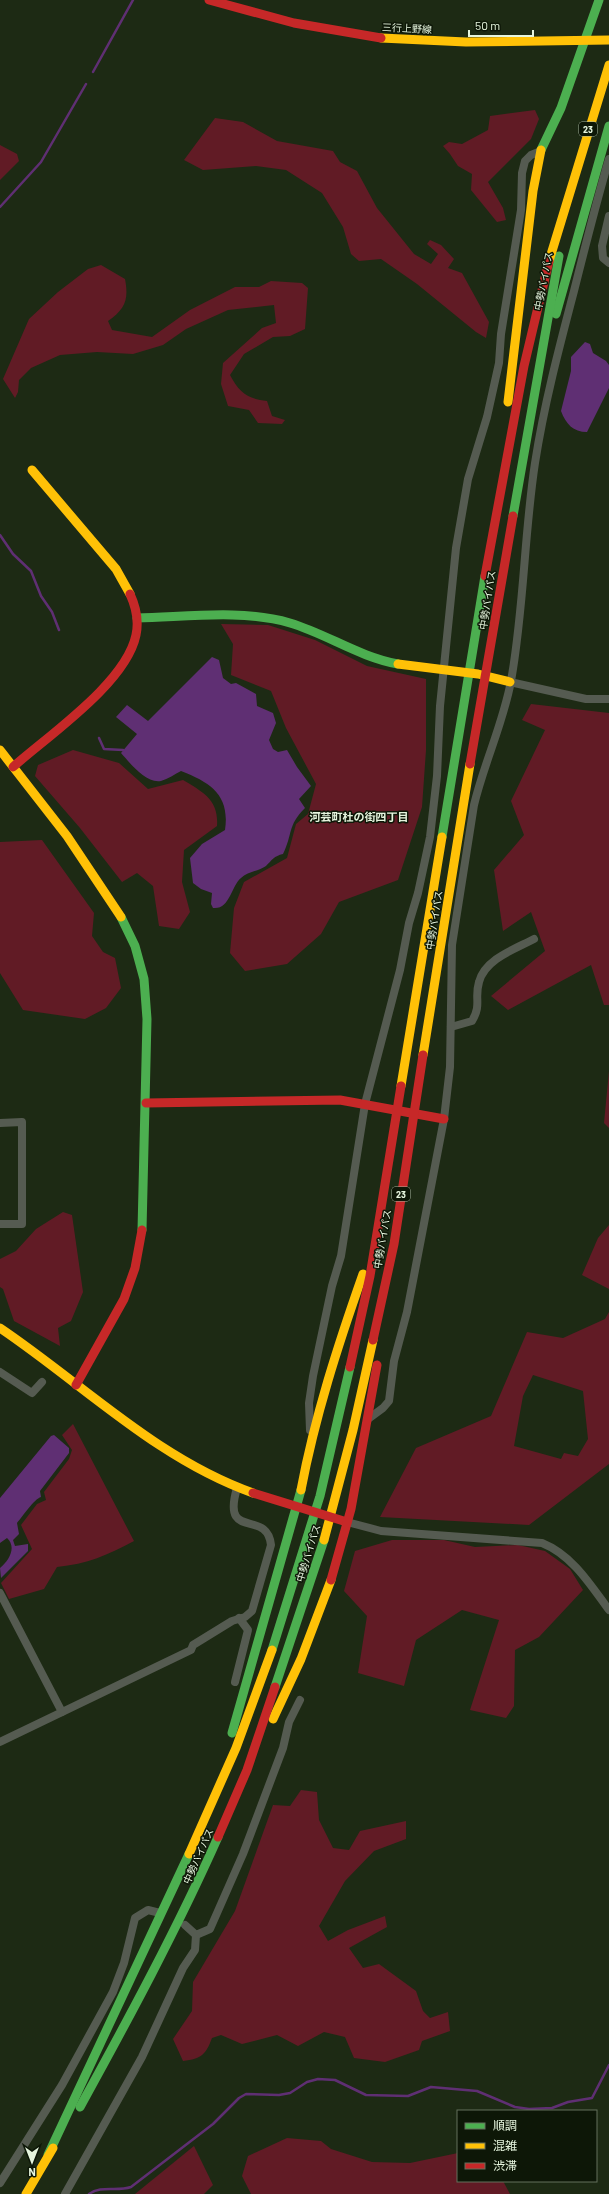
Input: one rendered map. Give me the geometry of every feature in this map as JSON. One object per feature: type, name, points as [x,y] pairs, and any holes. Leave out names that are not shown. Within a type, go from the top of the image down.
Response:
[{"type":"main road","name":"三行上野線","points":[[209,0],[302,26],[382,38],[452,41],[609,40]]},
{"type":"main road","points":[[496,508],[518,303],[533,191],[541,151],[561,108],[599,0]]},
{"type":"main road","name":"中勢バイパス","points":[[26,2194],[48,2155],[163,1914],[201,1828],[256,1695],[310,1530],[337,1428],[370,1276],[496,508],[524,366],[543,281],[609,65]]},
{"type":"main road","points":[[530,418],[556,314],[609,126]]},
{"type":"main road","name":"中勢バイパス","points":[[48,2155],[87,2096],[135,2007],[207,1864],[247,1770],[292,1641],[325,1535],[353,1430],[394,1244],[416,1090],[458,832],[548,311],[574,177]]},
{"type":"main road","points":[[13,767],[112,679],[130,650],[137,632],[137,618],[134,604],[126,585],[116,569],[32,470]]},
{"type":"main road","points":[[137,618],[249,617],[273,619],[306,628],[361,654],[382,661],[448,670],[509,681]]},
{"type":"main road","points":[[0,750],[67,836],[122,918],[140,961],[146,998],[146,1104],[143,1224],[135,1268],[124,1299],[76,1385]]},
{"type":"main road","points":[[146,1104],[340,1100],[442,1119]]},
{"type":"main road","points":[[201,1828],[237,1719],[297,1508],[310,1443],[335,1353],[376,1235]]},
{"type":"main road","points":[[247,1770],[283,1700],[310,1636],[339,1555],[347,1522],[389,1301],[394,1244]]},
{"type":"main road","points":[[0,1328],[26,1346],[121,1419],[183,1461],[237,1488],[297,1508],[347,1522]]},
{"type":"street","points":[[310,1443],[309,1403],[311,1389],[332,1286],[341,1256],[369,1105],[394,997],[409,923],[418,893],[430,836],[448,670],[456,548],[468,479],[487,417],[499,363],[501,334],[521,210],[522,172],[528,158],[541,151]]},
{"type":"street","points":[[367,1419],[383,1408],[389,1401],[394,1361],[407,1312],[450,1067],[452,944],[474,805],[478,784],[503,714],[518,633],[529,515],[543,416],[594,206],[609,159]]},
{"type":"street","points":[[609,216],[602,246],[603,258],[609,263]]},
{"type":"street","points":[[509,681],[586,699],[609,699]]},
{"type":"street","points":[[451,1027],[472,1021],[478,1011],[479,982],[486,967],[534,939]]},
{"type":"street","points":[[0,1123],[22,1122],[22,1224],[0,1224]]},
{"type":"street","points":[[0,1372],[32,1393],[42,1382]]},
{"type":"street","points":[[0,1742],[191,1650],[193,1645],[239,1618],[245,1617],[252,1611],[271,1545],[268,1534],[262,1528],[243,1523],[235,1515],[233,1506],[237,1488]]},
{"type":"street","points":[[347,1522],[381,1531],[542,1542],[552,1547],[570,1560],[609,1610]]},
{"type":"street","points":[[0,1593],[62,1712]]},
{"type":"street","points":[[235,1682],[248,1630],[239,1618]]},
{"type":"street","points":[[196,1935],[210,1929],[232,1879],[281,1753],[289,1722],[300,1700]]},
{"type":"street","points":[[0,2183],[62,2085],[113,1992],[126,1956],[135,1918],[148,1910],[160,1913]]},
{"type":"street","points":[[65,2194],[142,2057],[183,1968],[195,1950],[196,1935],[185,1924]]},
{"type":"shaded area","points":[[535,110],[539,119],[531,139],[488,182],[503,208],[506,220],[497,222],[471,190],[472,174],[458,166],[443,146],[449,142],[462,144],[488,130],[490,116]]},
{"type":"shaded area","points":[[215,118],[243,122],[277,141],[333,151],[340,162],[357,171],[377,208],[414,254],[431,264],[438,254],[427,244],[430,240],[441,245],[454,259],[448,268],[462,273],[489,322],[486,338],[476,332],[417,284],[381,259],[359,261],[351,254],[343,227],[322,193],[286,170],[256,166],[203,170],[184,160]]},
{"type":"shaded area","points":[[0,145],[17,154],[19,161],[0,180]]},
{"type":"shaded area","points":[[101,265],[125,279],[126,298],[122,308],[108,321],[112,330],[152,337],[190,310],[235,287],[259,287],[271,281],[302,283],[308,288],[305,329],[290,336],[273,337],[244,354],[230,375],[244,394],[267,401],[272,416],[285,420],[282,424],[258,423],[249,410],[228,406],[221,384],[223,363],[262,328],[276,323],[274,305],[228,310],[186,329],[163,345],[133,354],[97,352],[60,355],[31,368],[19,380],[18,392],[15,398],[3,379],[29,319],[58,292],[88,269]]},
{"type":"shaded area","points":[[585,342],[590,344],[593,353],[606,361],[609,365],[609,388],[587,432],[582,432],[574,429],[565,420],[561,411],[571,371],[571,357]]},
{"type":"shaded area","points":[[221,624],[268,625],[315,640],[367,666],[426,679],[426,750],[422,807],[398,880],[339,902],[321,934],[287,964],[245,971],[230,953],[234,908],[244,882],[287,858],[296,824],[308,814],[316,784],[286,728],[271,691],[231,675],[233,644]]},
{"type":"shaded area","points":[[212,657],[219,660],[223,678],[231,684],[236,683],[256,694],[257,706],[273,713],[276,723],[269,740],[273,749],[278,752],[287,750],[311,786],[299,799],[305,808],[295,820],[283,854],[275,857],[263,868],[244,876],[235,886],[227,901],[219,908],[213,908],[211,904],[212,893],[201,889],[193,883],[190,858],[202,844],[225,830],[225,808],[221,800],[216,792],[202,780],[181,771],[161,781],[155,781],[144,776],[121,753],[137,734],[116,717],[127,705],[148,721]]},
{"type":"shaded area","points":[[531,704],[609,713],[609,1005],[604,1005],[591,965],[508,1010],[491,996],[545,951],[531,912],[503,931],[494,870],[524,835],[511,801],[545,730],[522,720]]},
{"type":"shaded area","points":[[73,750],[119,763],[148,789],[183,780],[203,793],[212,803],[217,817],[217,826],[184,850],[182,882],[190,912],[179,929],[159,926],[153,886],[137,873],[122,882],[80,828],[35,776],[38,765]]},
{"type":"shaded area","points":[[42,840],[94,913],[92,936],[103,952],[115,958],[121,988],[106,1008],[85,1019],[23,1010],[0,973],[0,842]]},
{"type":"shaded area","points":[[609,1071],[609,1128],[604,1123]]},
{"type":"shaded area","points":[[63,1212],[72,1215],[83,1292],[71,1321],[58,1328],[60,1346],[14,1321],[3,1289],[0,1287],[0,1259],[16,1251],[36,1229]]},
{"type":"shaded area","points":[[609,1225],[609,1289],[582,1275],[598,1238]]},
{"type":"shaded area","points":[[609,1312],[609,1464],[529,1525],[380,1517],[416,1448],[491,1416],[527,1332],[563,1338],[605,1319]],"holes":[[[533,1375],[583,1391],[588,1439],[578,1456],[564,1453],[561,1459],[514,1446],[523,1396]]]},
{"type":"shaded area","points":[[73,1424],[134,1541],[97,1558],[78,1564],[57,1567],[44,1589],[9,1599],[1,1583],[32,1549],[21,1525],[37,1504],[46,1500],[44,1492],[69,1459],[72,1450],[62,1435]]},
{"type":"shaded area","points":[[54,1435],[69,1448],[69,1453],[40,1491],[41,1497],[32,1504],[17,1523],[19,1534],[13,1540],[15,1546],[28,1544],[28,1551],[1,1578],[0,1568],[9,1558],[12,1550],[10,1542],[7,1538],[0,1543],[0,1498],[51,1436]]},
{"type":"shaded area","points":[[392,1540],[444,1540],[475,1547],[518,1545],[545,1551],[570,1569],[583,1590],[539,1637],[515,1650],[514,1706],[506,1718],[470,1710],[499,1620],[462,1610],[416,1640],[404,1686],[358,1673],[367,1616],[344,1591],[355,1551]]},
{"type":"shaded area","points":[[301,1790],[317,1792],[319,1820],[333,1848],[349,1850],[360,1831],[406,1821],[406,1839],[374,1851],[345,1881],[319,1926],[328,1941],[348,1930],[385,1916],[387,1927],[349,1948],[363,1968],[379,1964],[416,1991],[423,2011],[430,2018],[448,2012],[450,2031],[422,2041],[419,2050],[385,2062],[354,2058],[345,2037],[324,2032],[298,2046],[277,2035],[242,2044],[221,2035],[212,2038],[208,2048],[202,2055],[195,2059],[183,2061],[173,2039],[192,2011],[193,1982],[235,1911],[273,1805],[290,1806]]},
{"type":"shaded area","points":[[287,2138],[321,2141],[331,2149],[372,2162],[410,2163],[457,2153],[457,2182],[504,2182],[510,2194],[251,2194],[242,2176],[248,2156]]},
{"type":"shaded area","points":[[194,2146],[213,2185],[204,2194],[135,2194]]},
{"type":"waterway","points":[[93,72],[133,0]]},
{"type":"waterway","points":[[0,207],[41,162],[86,84]]},
{"type":"waterway","points":[[0,535],[13,554],[31,571],[41,596],[52,612],[59,630]]},
{"type":"waterway","points":[[99,738],[104,749],[123,750]]},
{"type":"waterway","points":[[89,2194],[94,2191],[104,2189],[131,2187],[213,2124],[239,2098],[246,2094],[279,2095],[290,2093],[307,2082],[318,2079],[335,2080],[366,2095],[408,2096],[431,2087],[477,2091],[515,2107],[529,2109],[552,2108],[568,2102],[592,2098],[609,2065]]},
{"type":"traffic: fast","points":[[541,150],[561,108],[599,0]]},
{"type":"traffic: fast","points":[[556,314],[609,126]]},
{"type":"traffic: fast","points":[[513,516],[559,256]]},
{"type":"traffic: fast","points":[[442,837],[485,576]]},
{"type":"traffic: fast","points":[[137,618],[233,615],[271,619],[290,623],[317,633],[356,651],[384,661],[398,664]]},
{"type":"traffic: fast","points":[[121,917],[135,946],[144,979],[147,1019],[142,1230]]},
{"type":"traffic: fast","points":[[272,1650],[320,1496],[350,1367]]},
{"type":"traffic: fast","points":[[232,1733],[301,1490]]},
{"type":"traffic: fast","points":[[275,1687],[324,1540]]},
{"type":"traffic: fast","points":[[80,2107],[152,1973],[218,1837]]},
{"type":"traffic: fast","points":[[48,2155],[189,1854]]},
{"type":"traffic: slow","points":[[381,38],[466,42],[609,40]]},
{"type":"traffic: slow","points":[[549,261],[609,65]]},
{"type":"traffic: slow","points":[[508,402],[533,191],[541,150]]},
{"type":"traffic: slow","points":[[32,470],[116,569],[130,594]]},
{"type":"traffic: slow","points":[[398,664],[478,674],[510,682]]},
{"type":"traffic: slow","points":[[0,750],[67,836],[121,917]]},
{"type":"traffic: slow","points":[[423,1055],[470,764]]},
{"type":"traffic: slow","points":[[401,1086],[442,837]]},
{"type":"traffic: slow","points":[[301,1490],[320,1408],[363,1274]]},
{"type":"traffic: slow","points":[[0,1328],[153,1441],[185,1461],[218,1478],[253,1493]]},
{"type":"traffic: slow","points":[[324,1540],[353,1430],[373,1340]]},
{"type":"traffic: slow","points":[[273,1719],[301,1659],[331,1580]]},
{"type":"traffic: slow","points":[[189,1854],[236,1748],[272,1650]]},
{"type":"traffic: slow","points":[[26,2194],[53,2148]]},
{"type":"traffic: jam","points":[[209,0],[294,23],[381,38]]},
{"type":"traffic: jam","points":[[485,576],[524,366],[549,261]]},
{"type":"traffic: jam","points":[[470,764],[513,516]]},
{"type":"traffic: jam","points":[[13,767],[84,707],[118,671],[129,653],[137,630],[136,614],[130,594]]},
{"type":"traffic: jam","points":[[373,1340],[394,1244],[423,1055]]},
{"type":"traffic: jam","points":[[350,1367],[370,1276],[401,1086]]},
{"type":"traffic: jam","points":[[146,1103],[340,1100],[444,1119]]},
{"type":"traffic: jam","points":[[76,1385],[124,1299],[135,1268],[142,1230]]},
{"type":"traffic: jam","points":[[331,1580],[351,1509],[377,1365]]},
{"type":"traffic: jam","points":[[253,1493],[347,1522]]},
{"type":"traffic: jam","points":[[218,1837],[247,1770],[275,1687]]},
{"type":"district","name":"河芸町杜の街四丁目","points":[[359,816]]}]
